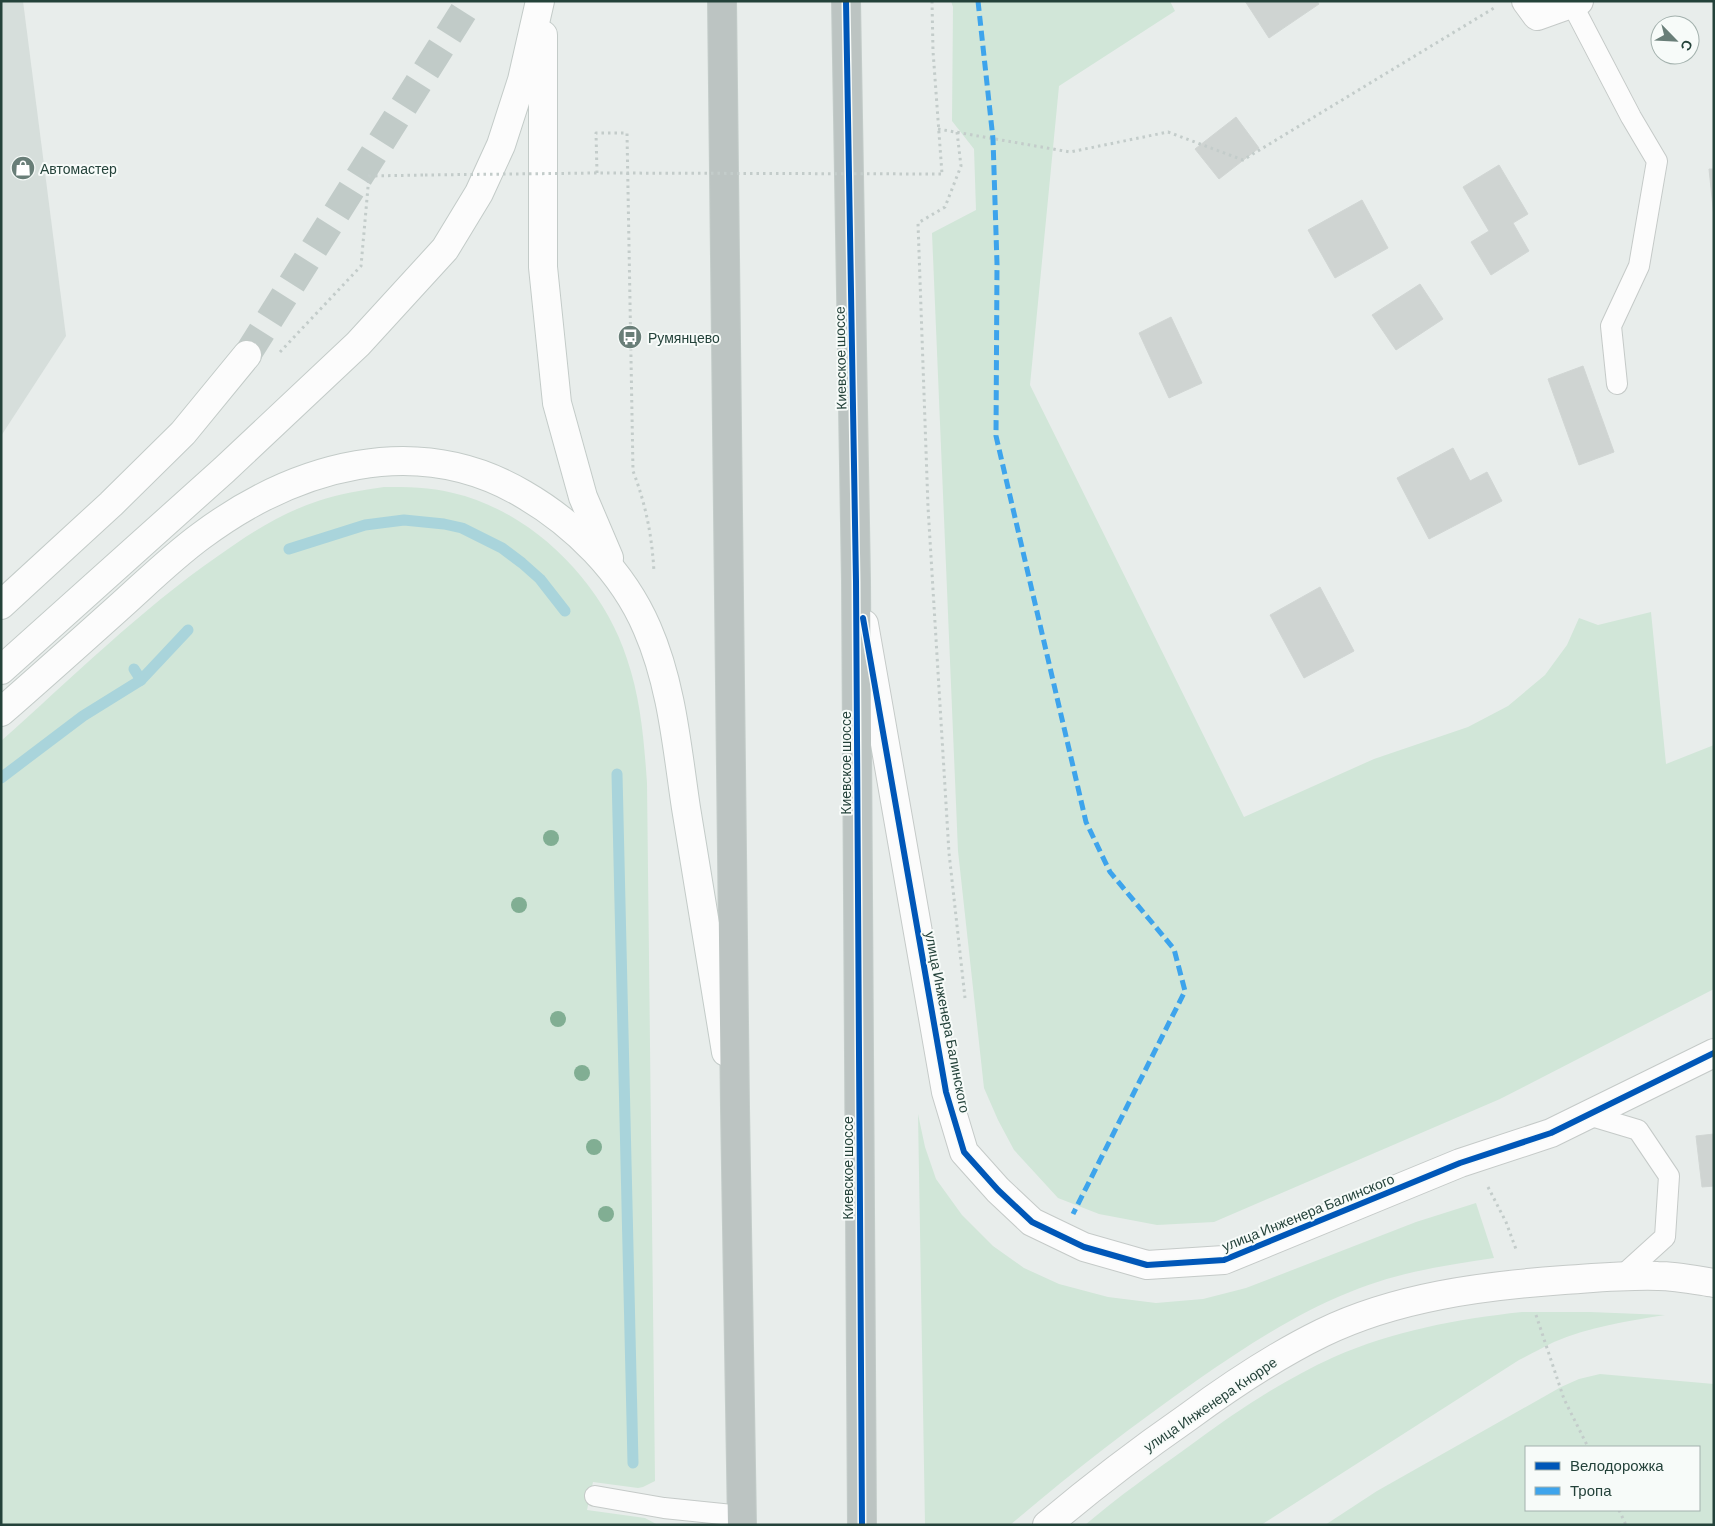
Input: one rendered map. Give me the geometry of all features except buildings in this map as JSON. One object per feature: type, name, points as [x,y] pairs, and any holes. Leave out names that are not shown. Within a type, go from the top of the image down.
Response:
[{"type":"highway","points":[[722,1],[735,1108],[742,1521]]},
{"type":"highway","name":"Киевское шоссе","points":[[846,1],[856,581],[862,1525]]},
{"type":"main road","points":[[541,1],[543,267],[557,403],[584,497],[617,578]]},
{"type":"main road","points":[[1,670],[224,470],[358,344],[445,249],[479,193],[501,145],[522,80],[541,1]]},
{"type":"main road","points":[[1526,1],[1537,16],[1575,2]]},
{"type":"main road","points":[[1,605],[111,504],[183,433],[247,355]]},
{"type":"main road","points":[[1,712],[199,538],[240,511],[284,488],[307,478],[356,464],[384,461],[434,463],[457,467],[509,485],[559,517],[582,537],[634,601],[647,627],[658,657],[672,713],[735,1108]]},
{"type":"main road","name":"улица Инженера Балинского","points":[[856,581],[946,1092],[964,1152],[998,1190],[1032,1222],[1084,1247],[1147,1266],[1224,1260],[1460,1163],[1551,1133],[1714,1053]]},
{"type":"main road","name":"улица Инженера Кнорре","points":[[1047,1525],[1124,1463],[1218,1395],[1322,1333],[1359,1318],[1400,1305],[1439,1296],[1480,1288],[1528,1283],[1622,1276],[1660,1276],[1714,1283]]},
{"type":"lane","points":[[1575,2],[1631,117],[1657,161],[1639,266],[1611,326],[1617,384]]},
{"type":"lane","points":[[1588,1115],[1638,1130],[1669,1176],[1665,1237],[1622,1276]]},
{"type":"lane","points":[[595,1496],[742,1521]]},
{"type":"path","points":[[274,358],[361,266],[369,176],[597,173],[942,174],[933,50],[932,1]]},
{"type":"path","points":[[938,129],[1070,152],[1168,132],[1243,160],[1496,6]]},
{"type":"path","points":[[957,132],[961,166],[945,207],[918,223],[928,506],[948,843],[966,1001]]},
{"type":"path","points":[[597,173],[596,133],[627,133],[633,471],[642,494],[649,522],[653,544],[654,573]]},
{"type":"path","points":[[1564,1399],[1588,1446]]},
{"type":"path","points":[[1619,1511],[1626,1525]]},
{"type":"shaded area","name":"Автомастер","points":[[1,1],[23,1],[66,336],[1,436]]},
{"type":"green space","points":[[951,1],[1170,1],[1175,11],[1059,86],[1030,385],[1244,817],[1374,759],[1468,727],[1508,706],[1545,675],[1567,645],[1579,618],[1598,625],[1651,612],[1666,764],[1714,745],[1714,989],[1500,1099],[1214,1222],[1157,1225],[1099,1214],[1058,1198],[1014,1150],[984,1088],[958,851],[932,233],[976,210],[974,149],[952,121],[953,7]]},
{"type":"green space","points":[[384,487],[427,488],[453,493],[482,502],[510,516],[536,533],[561,554],[601,604],[616,631],[632,674],[641,721],[647,783],[655,1481],[638,1488],[593,1482],[587,1510],[645,1518],[658,1525],[1,1525],[1,741],[161,599],[242,540],[278,518],[304,506],[342,494]]},
{"type":"green space","points":[[918,1114],[925,1147],[936,1179],[962,1215],[993,1246],[1024,1268],[1059,1284],[1108,1297],[1156,1303],[1203,1299],[1246,1288],[1416,1222],[1476,1203],[1494,1258],[1439,1267],[1367,1285],[1290,1321],[1233,1356],[1172,1398],[1078,1469],[1010,1525],[925,1525]]},
{"type":"green space","points":[[1522,1312],[1665,1315],[1622,1322],[1581,1332],[1554,1342],[1519,1360],[1261,1525],[1085,1525],[1136,1485],[1223,1422],[1258,1398],[1314,1366],[1356,1348],[1402,1333],[1450,1322]]},
{"type":"green space","points":[[1600,1374],[1714,1384],[1714,1525],[1325,1525],[1377,1491],[1561,1387],[1579,1379]]},
{"type":"waterway","points":[[289,549],[365,525],[404,520],[444,524],[462,528],[502,548],[522,563],[540,579],[565,611]]},
{"type":"waterway","points":[[1,778],[83,716],[141,680],[188,630]]},
{"type":"waterway","points":[[134,669],[141,680]]},
{"type":"waterway","points":[[617,774],[633,1463]]},
{"type":"tunnel","points":[[247,355],[470,1]]},
{"type":"marked path","points":[[978,1],[993,139],[997,264],[996,436],[1086,822],[1110,872],[1174,949],[1185,991],[1073,1214]]},
{"type":"cycle path","points":[[846,1],[856,581],[862,1525]]},
{"type":"cycle path","points":[[863,618],[946,1092],[964,1152],[998,1190],[1032,1222],[1084,1247],[1147,1265],[1224,1260],[1460,1163],[1551,1133],[1714,1053]]},
{"type":"place","name":"Автомастер","points":[[23,168]]},
{"type":"place","name":"Румянцево","points":[[630,337]]}]
